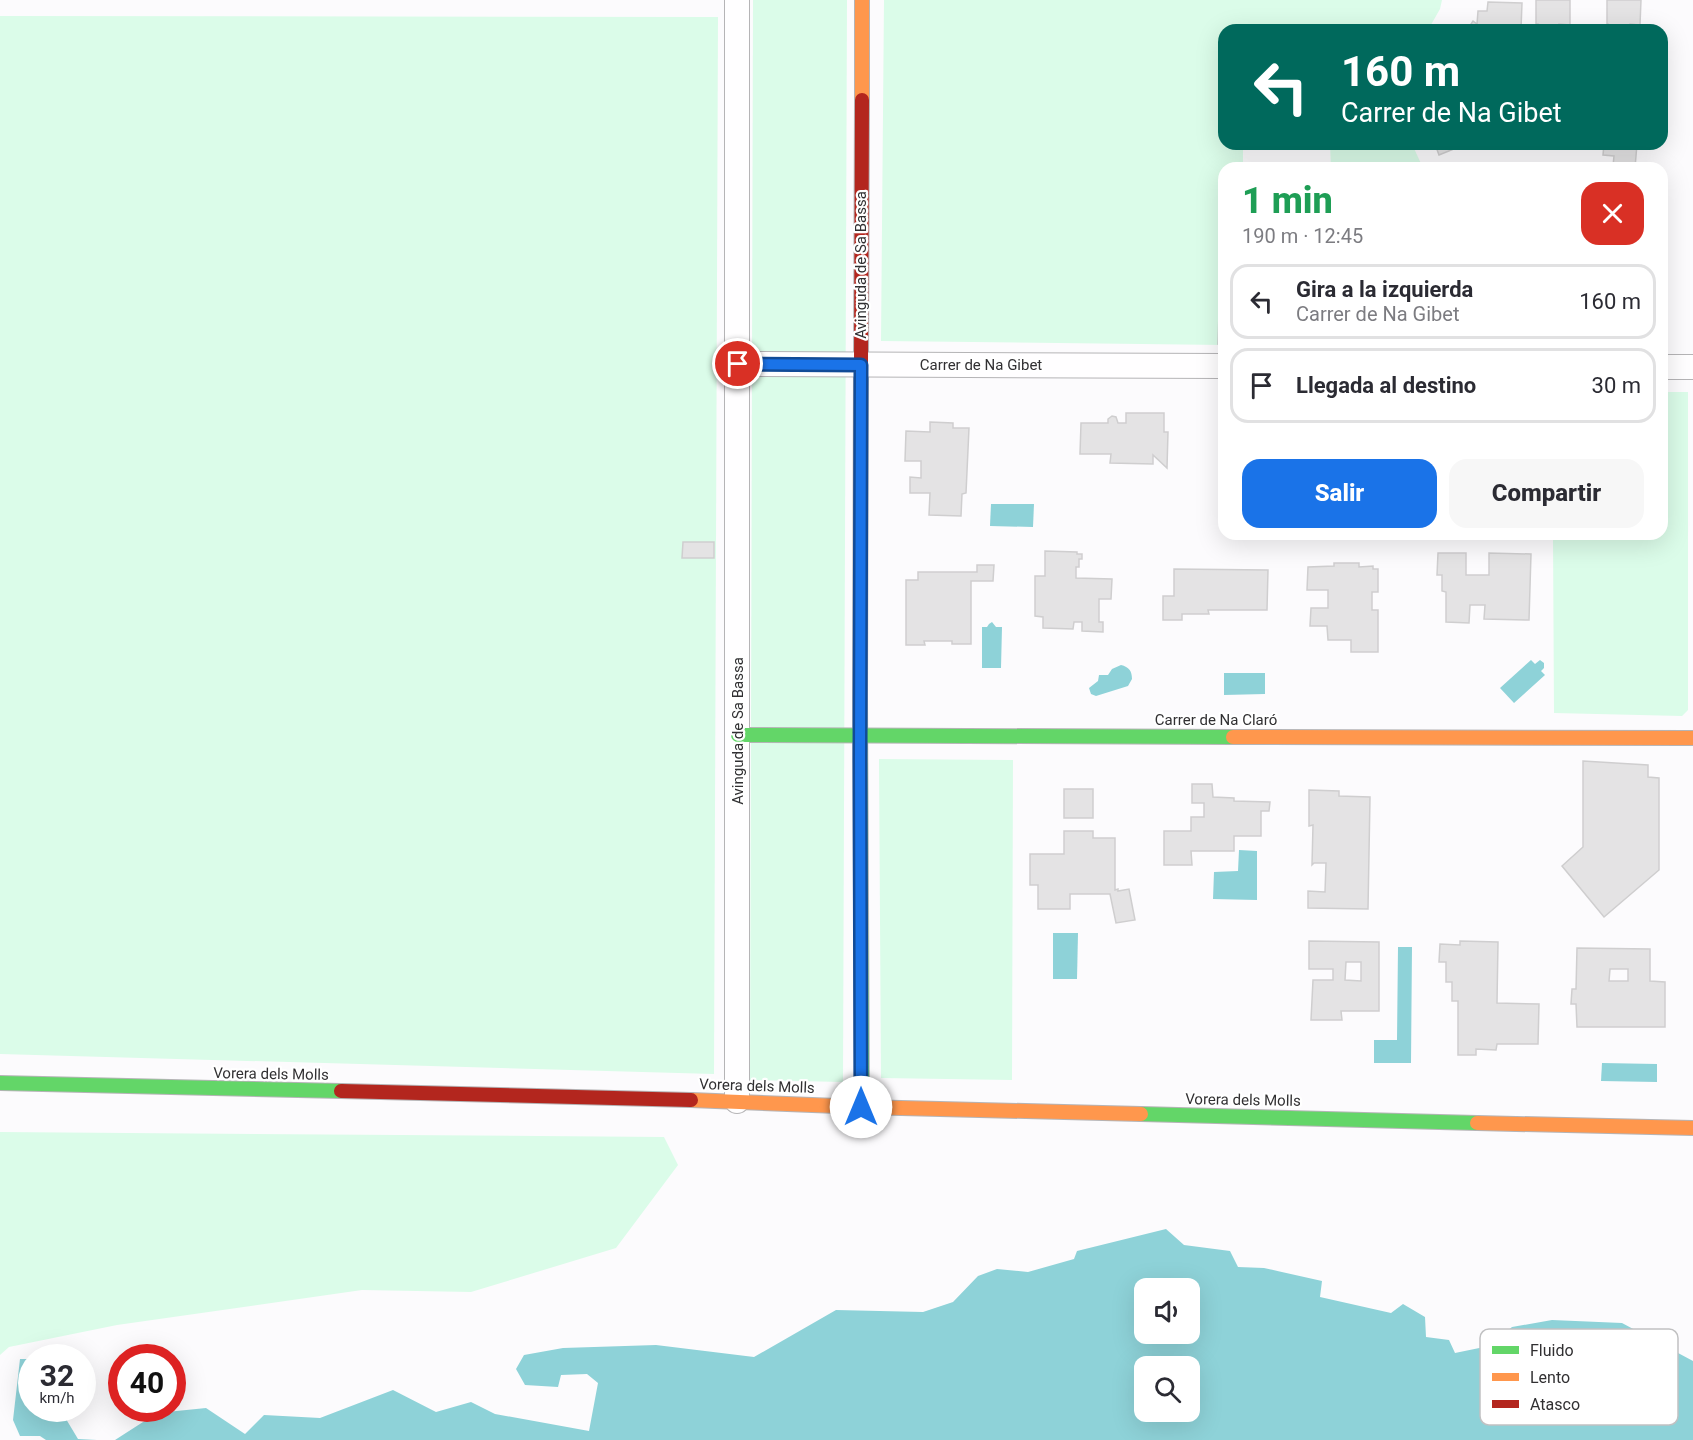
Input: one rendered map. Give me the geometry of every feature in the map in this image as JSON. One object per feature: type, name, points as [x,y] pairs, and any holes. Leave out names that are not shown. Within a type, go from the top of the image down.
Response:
[{"type":"street","name":"Avinguda de Sa Bassa","points":[[737,0],[737,1101]]},
{"type":"street","name":"Avinguda de Sa Bassa","points":[[861,1107],[862,0]]},
{"type":"street","name":"Carrer de Na Gibet","points":[[738,364],[1218,366]]},
{"type":"street","points":[[1668,367],[1693,367]]},
{"type":"street","name":"Carrer de Na Claró","points":[[738,735],[1693,738]]},
{"type":"street","name":"Vorera dels Molls","points":[[0,1083],[1693,1128]]},
{"type":"green space","points":[[753,0],[847,0],[843,1082],[750,1080]]},
{"type":"green space","points":[[884,0],[1442,0],[1431,24],[1218,24],[1218,150],[1243,150],[1243,162],[1218,162],[1218,345],[881,341]]},
{"type":"green space","points":[[0,16],[718,17],[714,1074],[0,1054]]},
{"type":"green space","points":[[1330,150],[1415,150],[1420,162],[1331,162]]},
{"type":"green space","points":[[1668,392],[1688,392],[1688,710],[1682,716],[1554,713],[1553,540],[1668,540]]},
{"type":"green space","points":[[879,759],[1013,760],[1012,1080],[881,1078]]},
{"type":"green space","points":[[0,1132],[664,1137],[678,1165],[616,1248],[471,1292],[362,1290],[117,1325],[18,1344],[9,1347],[0,1355]]},
{"type":"water","points":[[991,504],[1034,504],[1033,527],[990,526]]},
{"type":"water","points":[[992,622],[996,627],[1002,627],[1001,668],[982,668],[982,627],[987,627]]},
{"type":"water","points":[[1531,660],[1535,664],[1540,660],[1544,663],[1541,671],[1545,675],[1514,703],[1500,688]]},
{"type":"water","points":[[1121,665],[1130,670],[1132,679],[1128,686],[1096,696],[1091,694],[1089,688],[1098,681],[1099,675],[1108,675],[1112,669]]},
{"type":"water","points":[[1224,673],[1265,673],[1265,694],[1224,695]]},
{"type":"water","points":[[1239,850],[1257,851],[1257,900],[1213,899],[1214,872],[1238,871]]},
{"type":"water","points":[[1053,933],[1078,933],[1077,979],[1053,979]]},
{"type":"water","points":[[1398,947],[1412,947],[1411,1063],[1374,1063],[1374,1040],[1397,1040]]},
{"type":"water","points":[[1602,1063],[1657,1064],[1657,1082],[1601,1081]]},
{"type":"water","points":[[1166,1229],[1184,1245],[1230,1251],[1238,1267],[1264,1268],[1322,1281],[1320,1297],[1391,1313],[1403,1304],[1425,1317],[1426,1337],[1449,1340],[1455,1353],[1480,1348],[1480,1425],[1678,1425],[1678,1353],[1693,1361],[1693,1440],[115,1440],[143,1422],[186,1422],[186,1410],[206,1408],[245,1434],[264,1415],[320,1418],[393,1390],[436,1412],[471,1402],[495,1414],[589,1431],[598,1383],[587,1374],[561,1375],[558,1387],[525,1385],[516,1369],[524,1355],[563,1348],[656,1345],[754,1357],[836,1310],[923,1312],[953,1302],[978,1276],[997,1269],[1028,1272],[1074,1259],[1077,1251]]},
{"type":"water","points":[[1552,1320],[1622,1323],[1633,1329],[1510,1329]]},
{"type":"water","points":[[18,1376],[18,1422],[68,1422],[78,1439],[97,1440],[46,1440],[40,1436],[20,1436],[13,1420]]},
{"type":"building","points":[[1536,0],[1570,0],[1570,24],[1536,24]]},
{"type":"building","points":[[1607,0],[1641,0],[1640,24],[1607,24]]},
{"type":"building","points":[[1488,2],[1522,3],[1521,24],[1477,24],[1478,11],[1487,11]]},
{"type":"building","points":[[1437,150],[1451,150],[1439,155]]},
{"type":"building","points":[[1603,150],[1636,150],[1636,162],[1613,162],[1614,156],[1603,155]]},
{"type":"building","points":[[1126,413],[1164,413],[1164,432],[1168,432],[1167,468],[1153,455],[1153,464],[1110,463],[1111,454],[1080,454],[1081,423],[1108,423],[1108,419],[1112,416],[1116,417],[1118,423],[1126,423]]},
{"type":"building","points":[[930,422],[953,423],[953,428],[969,428],[966,493],[962,494],[961,516],[929,515],[930,493],[910,493],[910,477],[921,478],[921,461],[905,461],[906,431],[930,432]]},
{"type":"building","points":[[683,542],[714,542],[714,558],[682,558]]},
{"type":"building","points":[[1045,551],[1082,554],[1079,567],[1076,567],[1076,578],[1112,579],[1111,599],[1099,599],[1099,622],[1103,622],[1103,632],[1082,631],[1082,622],[1074,622],[1073,629],[1043,628],[1043,617],[1035,616],[1035,576],[1045,576]]},
{"type":"building","points":[[1438,553],[1466,553],[1466,575],[1489,575],[1489,553],[1531,554],[1529,620],[1484,619],[1485,605],[1470,605],[1469,623],[1446,622],[1446,592],[1442,591],[1442,575],[1437,575]]},
{"type":"building","points":[[1334,563],[1359,563],[1359,567],[1373,566],[1373,569],[1378,569],[1378,592],[1372,592],[1372,610],[1378,610],[1378,652],[1351,652],[1351,640],[1328,640],[1327,626],[1310,626],[1311,608],[1328,608],[1328,590],[1307,590],[1308,567],[1334,566]]},
{"type":"building","points":[[977,565],[994,565],[993,581],[971,581],[971,644],[924,641],[925,645],[906,645],[906,580],[918,580],[918,572],[977,572]]},
{"type":"building","points":[[1174,569],[1268,570],[1267,610],[1208,610],[1209,614],[1182,614],[1182,620],[1163,620],[1163,596],[1174,596]]},
{"type":"building","points":[[1583,761],[1648,765],[1648,777],[1659,778],[1659,870],[1604,917],[1562,866],[1583,847]]},
{"type":"building","points":[[1192,784],[1212,784],[1213,797],[1234,798],[1234,801],[1270,802],[1269,811],[1261,811],[1261,836],[1234,836],[1234,851],[1191,851],[1192,865],[1164,865],[1164,831],[1191,831],[1191,817],[1204,817],[1204,803],[1192,803]]},
{"type":"building","points":[[1064,789],[1093,789],[1093,818],[1064,818]]},
{"type":"building","points":[[1309,790],[1339,791],[1339,796],[1370,797],[1368,909],[1308,908],[1308,891],[1325,892],[1326,863],[1312,865],[1313,825],[1309,826]]},
{"type":"building","points":[[1064,831],[1093,831],[1093,838],[1115,838],[1115,890],[1129,889],[1135,920],[1116,923],[1110,894],[1070,894],[1070,909],[1038,909],[1038,885],[1030,885],[1030,854],[1064,854]]},
{"type":"building","points":[[1309,941],[1379,942],[1379,1011],[1341,1011],[1342,1020],[1311,1020],[1313,980],[1333,980],[1333,969],[1309,969]],"holes":[[[1346,962],[1361,962],[1361,981],[1345,980]]]},
{"type":"building","points":[[1460,941],[1498,942],[1497,1003],[1539,1004],[1538,1044],[1497,1044],[1496,1050],[1476,1049],[1476,1055],[1458,1055],[1458,1001],[1452,1001],[1452,982],[1446,982],[1446,962],[1439,962],[1440,944],[1460,945]]},
{"type":"building","points":[[1577,948],[1650,949],[1650,981],[1665,982],[1665,1027],[1577,1027],[1576,1004],[1571,1004],[1572,989],[1576,989]],"holes":[[[1610,969],[1628,969],[1628,981],[1609,981]]]},
{"type":"traffic: fast","points":[[860,698],[862,1107]]},
{"type":"traffic: fast","points":[[738,735],[1233,737]]},
{"type":"traffic: fast","points":[[0,1083],[341,1091]]},
{"type":"traffic: fast","points":[[1141,1114],[1477,1123]]},
{"type":"traffic: slow","points":[[862,0],[862,100]]},
{"type":"traffic: slow","points":[[860,698],[861,364]]},
{"type":"traffic: slow","points":[[1233,737],[1693,738]]},
{"type":"traffic: slow","points":[[691,1100],[1141,1114]]},
{"type":"traffic: slow","points":[[1477,1123],[1693,1128]]},
{"type":"traffic: jam","points":[[861,364],[862,100]]},
{"type":"traffic: jam","points":[[341,1091],[691,1100]]},
{"type":"route","points":[[738,364],[861,365],[861,1107]]}]
